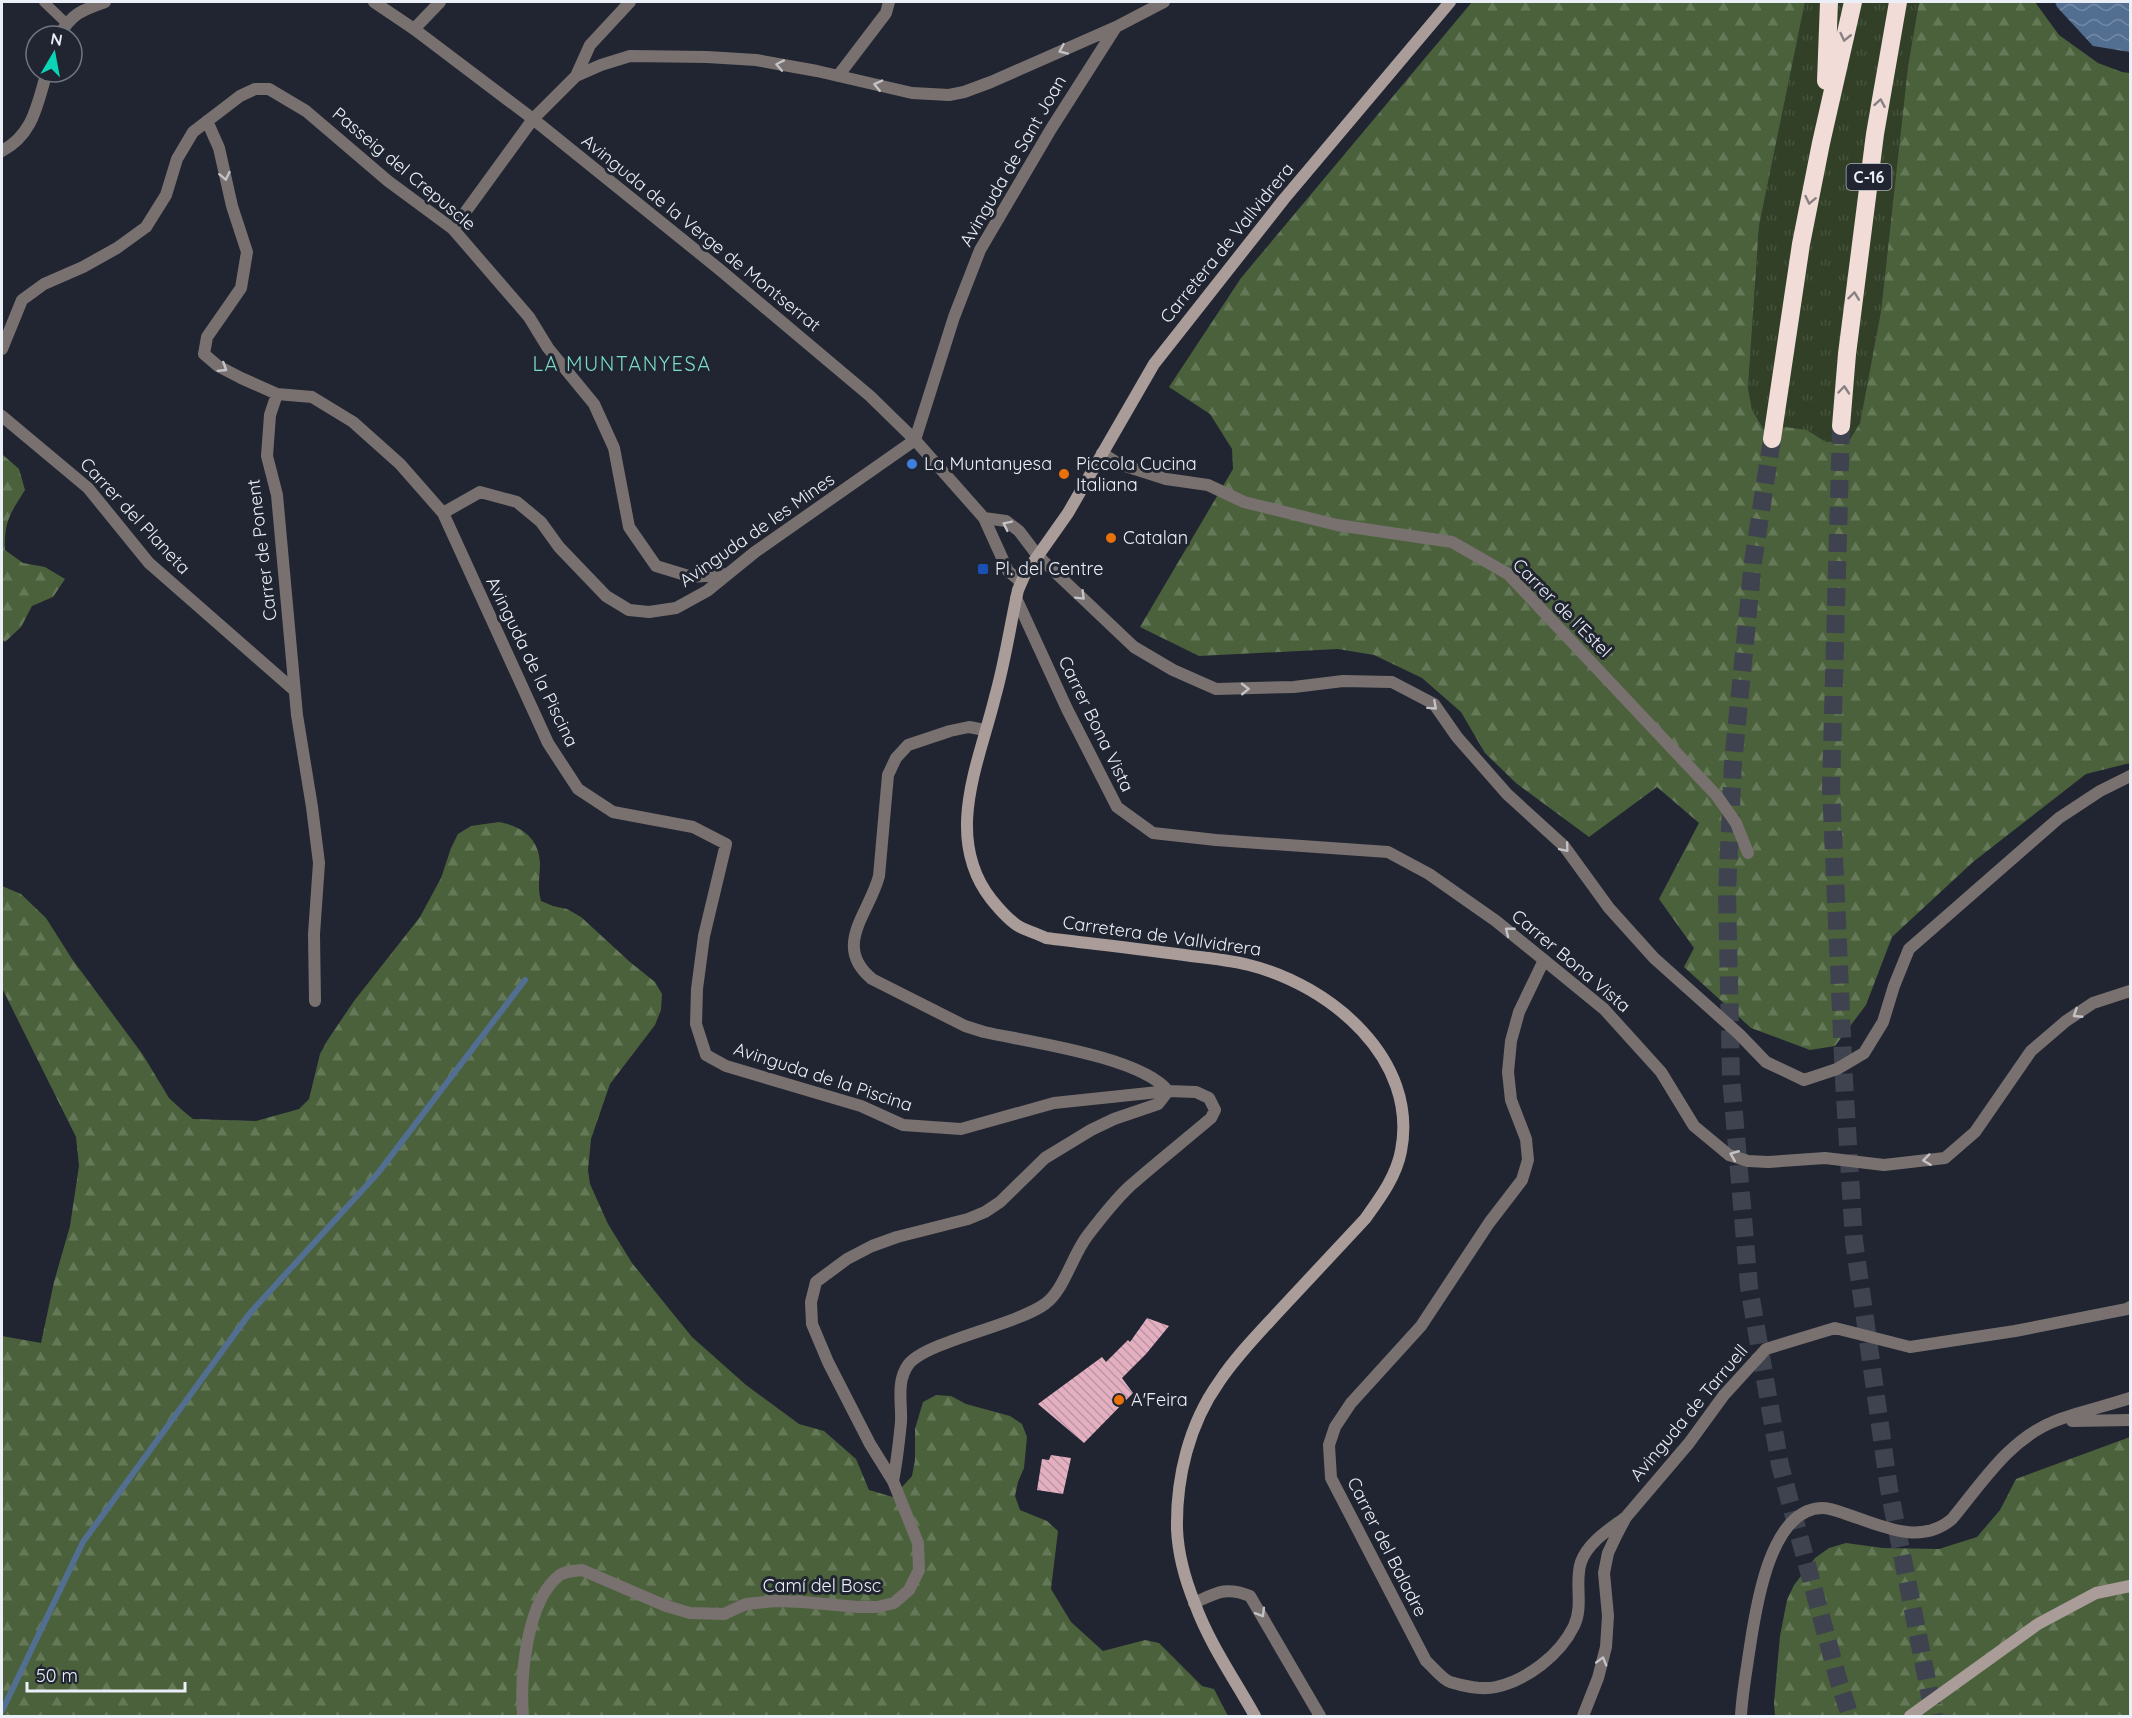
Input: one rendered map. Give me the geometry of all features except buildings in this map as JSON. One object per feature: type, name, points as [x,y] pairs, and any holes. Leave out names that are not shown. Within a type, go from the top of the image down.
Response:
[{"type":"highway","points":[[1821,143],[1829,2]]},
{"type":"highway","points":[[1772,438],[1801,244],[1853,2]]},
{"type":"highway","name":"C-16","points":[[1841,426],[1847,354],[1875,134],[1898,2]]},
{"type":"main road","name":"Carretera de Vallvidrera","points":[[1256,1716],[1204,1626],[1194,1604],[1177,1530],[1183,1468],[1193,1430],[1218,1382],[1245,1348],[1365,1219],[1394,1175],[1401,1152],[1404,1127],[1401,1100],[1395,1080],[1376,1047],[1366,1035],[1326,999],[1292,980],[1248,964],[1046,938],[1019,927],[989,897],[981,884],[969,855],[967,807],[1021,582],[1060,526],[1160,357],[1284,199],[1450,2]]},
{"type":"main road","points":[[1910,1716],[2038,1624],[2096,1593],[2130,1586]]},
{"type":"street","points":[[66,23],[75,14],[105,2]]},
{"type":"street","name":"Avinguda de la Verge de Montserrat","points":[[374,2],[414,29],[532,119],[870,396],[915,440],[984,518],[1008,571],[1021,582]]},
{"type":"street","points":[[414,29],[440,2]]},
{"type":"street","points":[[453,229],[532,119],[576,76],[590,45],[630,2]]},
{"type":"street","points":[[838,76],[886,13],[889,2]]},
{"type":"street","name":"Avinguda de Sant Joan","points":[[915,440],[954,317],[980,250],[1039,147],[1116,27],[1164,2]]},
{"type":"street","points":[[576,76],[630,56],[756,60],[912,93],[935,95],[964,93],[1116,27]]},
{"type":"street","points":[[2,151],[19,140],[29,128],[43,84]]},
{"type":"street","name":"Passeig del Crepuscle","points":[[2,349],[22,300],[44,284],[83,267],[117,248],[146,227],[166,195],[177,159],[193,132],[240,96],[255,88],[268,89],[306,111],[388,181],[453,229],[530,317],[548,348],[594,404],[614,448],[629,527],[656,566],[692,577],[727,574]]},
{"type":"street","points":[[207,121],[219,148],[232,206],[248,252],[241,288],[207,337],[204,354],[218,366],[277,394]]},
{"type":"street","name":"Avinguda de la Piscina","points":[[277,394],[312,397],[353,422],[400,464],[443,513],[548,743],[578,789],[613,812],[693,827],[726,844],[704,936],[697,989],[696,1024],[706,1055],[726,1066],[861,1106],[903,1125],[961,1129],[1054,1103],[1168,1091]]},
{"type":"street","name":"Carrer de Ponent","points":[[277,394],[270,415],[267,456],[277,495],[294,690],[320,863],[314,934],[315,1001]]},
{"type":"street","name":"Carrer del Planeta","points":[[2,417],[88,488],[148,562],[294,690]]},
{"type":"street","name":"Avinguda de les Mines","points":[[443,513],[480,492],[517,502],[542,522],[559,547],[606,596],[629,610],[649,612],[676,608],[707,591],[755,552],[915,440]]},
{"type":"street","name":"Carrer de l'Estel","points":[[1102,453],[1119,464],[1166,479],[1208,485],[1244,502],[1337,525],[1452,542],[1508,574],[1717,796],[1736,823],[1748,854]]},
{"type":"street","points":[[984,518],[1006,521],[1027,539],[1038,556],[1134,647],[1173,670],[1216,689],[1294,687],[1343,681],[1392,682],[1434,704],[1457,737],[1508,794],[1563,846],[1609,908],[1654,958],[1739,1034],[1766,1062],[1804,1080],[1837,1069],[1864,1053],[1883,1022],[1909,949],[2059,818],[2100,791],[2130,776]]},
{"type":"street","name":"Carrer Bona Vista","points":[[1016,598],[1067,709],[1117,807],[1153,833],[1216,840],[1388,852],[1429,874],[1496,921],[1604,1008],[1661,1072],[1694,1126],[1708,1140],[1729,1155],[1748,1161],[1825,1158],[1884,1165],[1945,1158],[1975,1132],[2031,1051],[2066,1021],[2093,1003],[2130,991]]},
{"type":"street","points":[[893,1481],[901,1420],[900,1388],[909,1363],[944,1344],[1006,1324],[1047,1303],[1058,1290],[1086,1237],[1128,1188],[1211,1119],[1215,1110],[1209,1098],[1196,1092],[1168,1091],[1161,1082],[1142,1071],[1117,1062],[965,1026],[872,980],[861,970],[852,948],[855,933],[876,889],[888,775],[896,758],[908,745],[950,731],[969,727],[986,730]]},
{"type":"street","name":"Carrer del Baladre","points":[[1544,960],[1519,1012],[1511,1041],[1508,1072],[1511,1100],[1526,1139],[1528,1160],[1522,1180],[1489,1223],[1421,1326],[1351,1403],[1335,1427],[1329,1445],[1331,1478],[1426,1661],[1448,1681],[1472,1686],[1495,1688],[1542,1664],[1560,1647],[1574,1625],[1580,1603],[1581,1562],[1602,1534],[1626,1517]]},
{"type":"street","name":"Camí del Bosc","points":[[523,1716],[521,1691],[530,1630],[550,1585],[561,1574],[570,1571],[582,1570],[666,1606],[690,1613],[724,1614],[746,1604],[775,1601],[858,1608],[894,1603],[909,1590],[919,1570],[918,1543],[893,1481],[849,1403],[812,1324],[811,1302],[816,1282],[847,1258],[872,1246],[897,1237],[968,1219],[985,1212],[1000,1202],[1045,1158],[1099,1126],[1158,1104],[1168,1091]]},
{"type":"street","name":"Avinguda de Tarruell","points":[[1583,1716],[1598,1678],[1606,1647],[1608,1616],[1604,1573],[1608,1553],[1626,1517],[1689,1443],[1724,1395],[1767,1349],[1835,1328],[1910,1347],[2015,1331],[2130,1307]]},
{"type":"street","points":[[1741,1716],[1754,1618],[1764,1572],[1788,1527],[1801,1515],[1821,1508],[1834,1510],[1894,1530],[1926,1533],[1942,1528],[2004,1456],[2020,1441],[2055,1421],[2130,1398]]},
{"type":"street","points":[[2055,1421],[2130,1420]]},
{"type":"street","points":[[1194,1604],[1218,1591],[1237,1591],[1250,1596],[1320,1716]]},
{"type":"lane","points":[[44,2],[66,23]]},
{"type":"green space","points":[[1472,2],[1805,2],[1759,226],[1748,388],[1752,410],[1764,430],[1785,427],[1807,430],[1826,442],[1849,441],[1860,423],[1881,311],[1908,66],[1919,2],[2035,2],[2059,35],[2098,63],[2130,73],[2130,763],[2086,774],[1973,862],[1892,937],[1866,1005],[1835,1046],[1810,1050],[1751,1028],[1684,967],[1694,948],[1659,899],[1699,823],[1657,787],[1589,837],[1516,783],[1485,753],[1461,712],[1422,678],[1374,655],[1338,649],[1199,656],[1140,627],[1233,469],[1232,449],[1210,414],[1169,387],[1241,278]]},
{"type":"green space","points":[[1805,2],[1919,2],[1908,66],[1881,311],[1860,423],[1849,441],[1826,442],[1807,430],[1764,430],[1752,410],[1748,388],[1759,226]]},
{"type":"green space","points":[[2,454],[19,469],[25,490],[9,518],[5,550],[23,563],[45,567],[65,579],[53,597],[32,606],[21,627],[5,642],[2,640]]},
{"type":"green space","points":[[499,822],[521,830],[536,847],[540,863],[541,901],[567,909],[581,917],[655,982],[662,994],[661,1010],[655,1025],[610,1084],[591,1139],[588,1170],[590,1184],[608,1224],[632,1263],[692,1337],[746,1385],[799,1424],[824,1431],[856,1459],[869,1490],[893,1497],[912,1476],[915,1460],[915,1429],[923,1402],[936,1395],[951,1396],[966,1404],[1010,1416],[1022,1424],[1027,1437],[1024,1468],[1015,1496],[1020,1510],[1047,1521],[1058,1531],[1051,1589],[1071,1622],[1103,1651],[1145,1640],[1159,1643],[1202,1686],[1214,1689],[1228,1716],[2,1716],[2,1336],[41,1343],[54,1282],[70,1226],[79,1166],[76,1137],[2,988],[2,886],[21,894],[46,918],[72,959],[143,1055],[169,1098],[193,1119],[256,1121],[299,1109],[309,1099],[320,1054],[327,1041],[354,1001],[420,917],[441,878],[458,834],[471,826]]},
{"type":"green space","points":[[2130,1437],[2130,1716],[1775,1716],[1774,1703],[1780,1636],[1787,1600],[1794,1585],[1815,1558],[1829,1548],[1846,1543],[1883,1548],[1939,1549],[1977,1537],[2000,1510],[2016,1479]]},
{"type":"water","points":[[2055,2],[2130,2],[2130,52],[2093,46]]},
{"type":"waterway","points":[[2,1711],[83,1542],[250,1313],[378,1173],[525,980]]},
{"type":"tunnel","points":[[1841,426],[1831,787],[1844,1080],[1854,1241],[1889,1489],[1934,1716]]},
{"type":"tunnel","points":[[1772,439],[1753,562],[1733,763],[1727,893],[1731,1078],[1749,1287],[1780,1465],[1850,1716]]},
{"type":"place","name":"La Muntanyesa","points":[[912,464]]},
{"type":"place","name":"Piccola Cucina Italiana","points":[[1064,474]]},
{"type":"place","name":"Catalan","points":[[1111,538]]},
{"type":"place","name":"Pl. del Centre","points":[[983,569]]},
{"type":"place","name":"A'Feira","points":[[1119,1400]]},
{"type":"district","name":"LA MUNTANYESA","points":[[622,364]]}]
